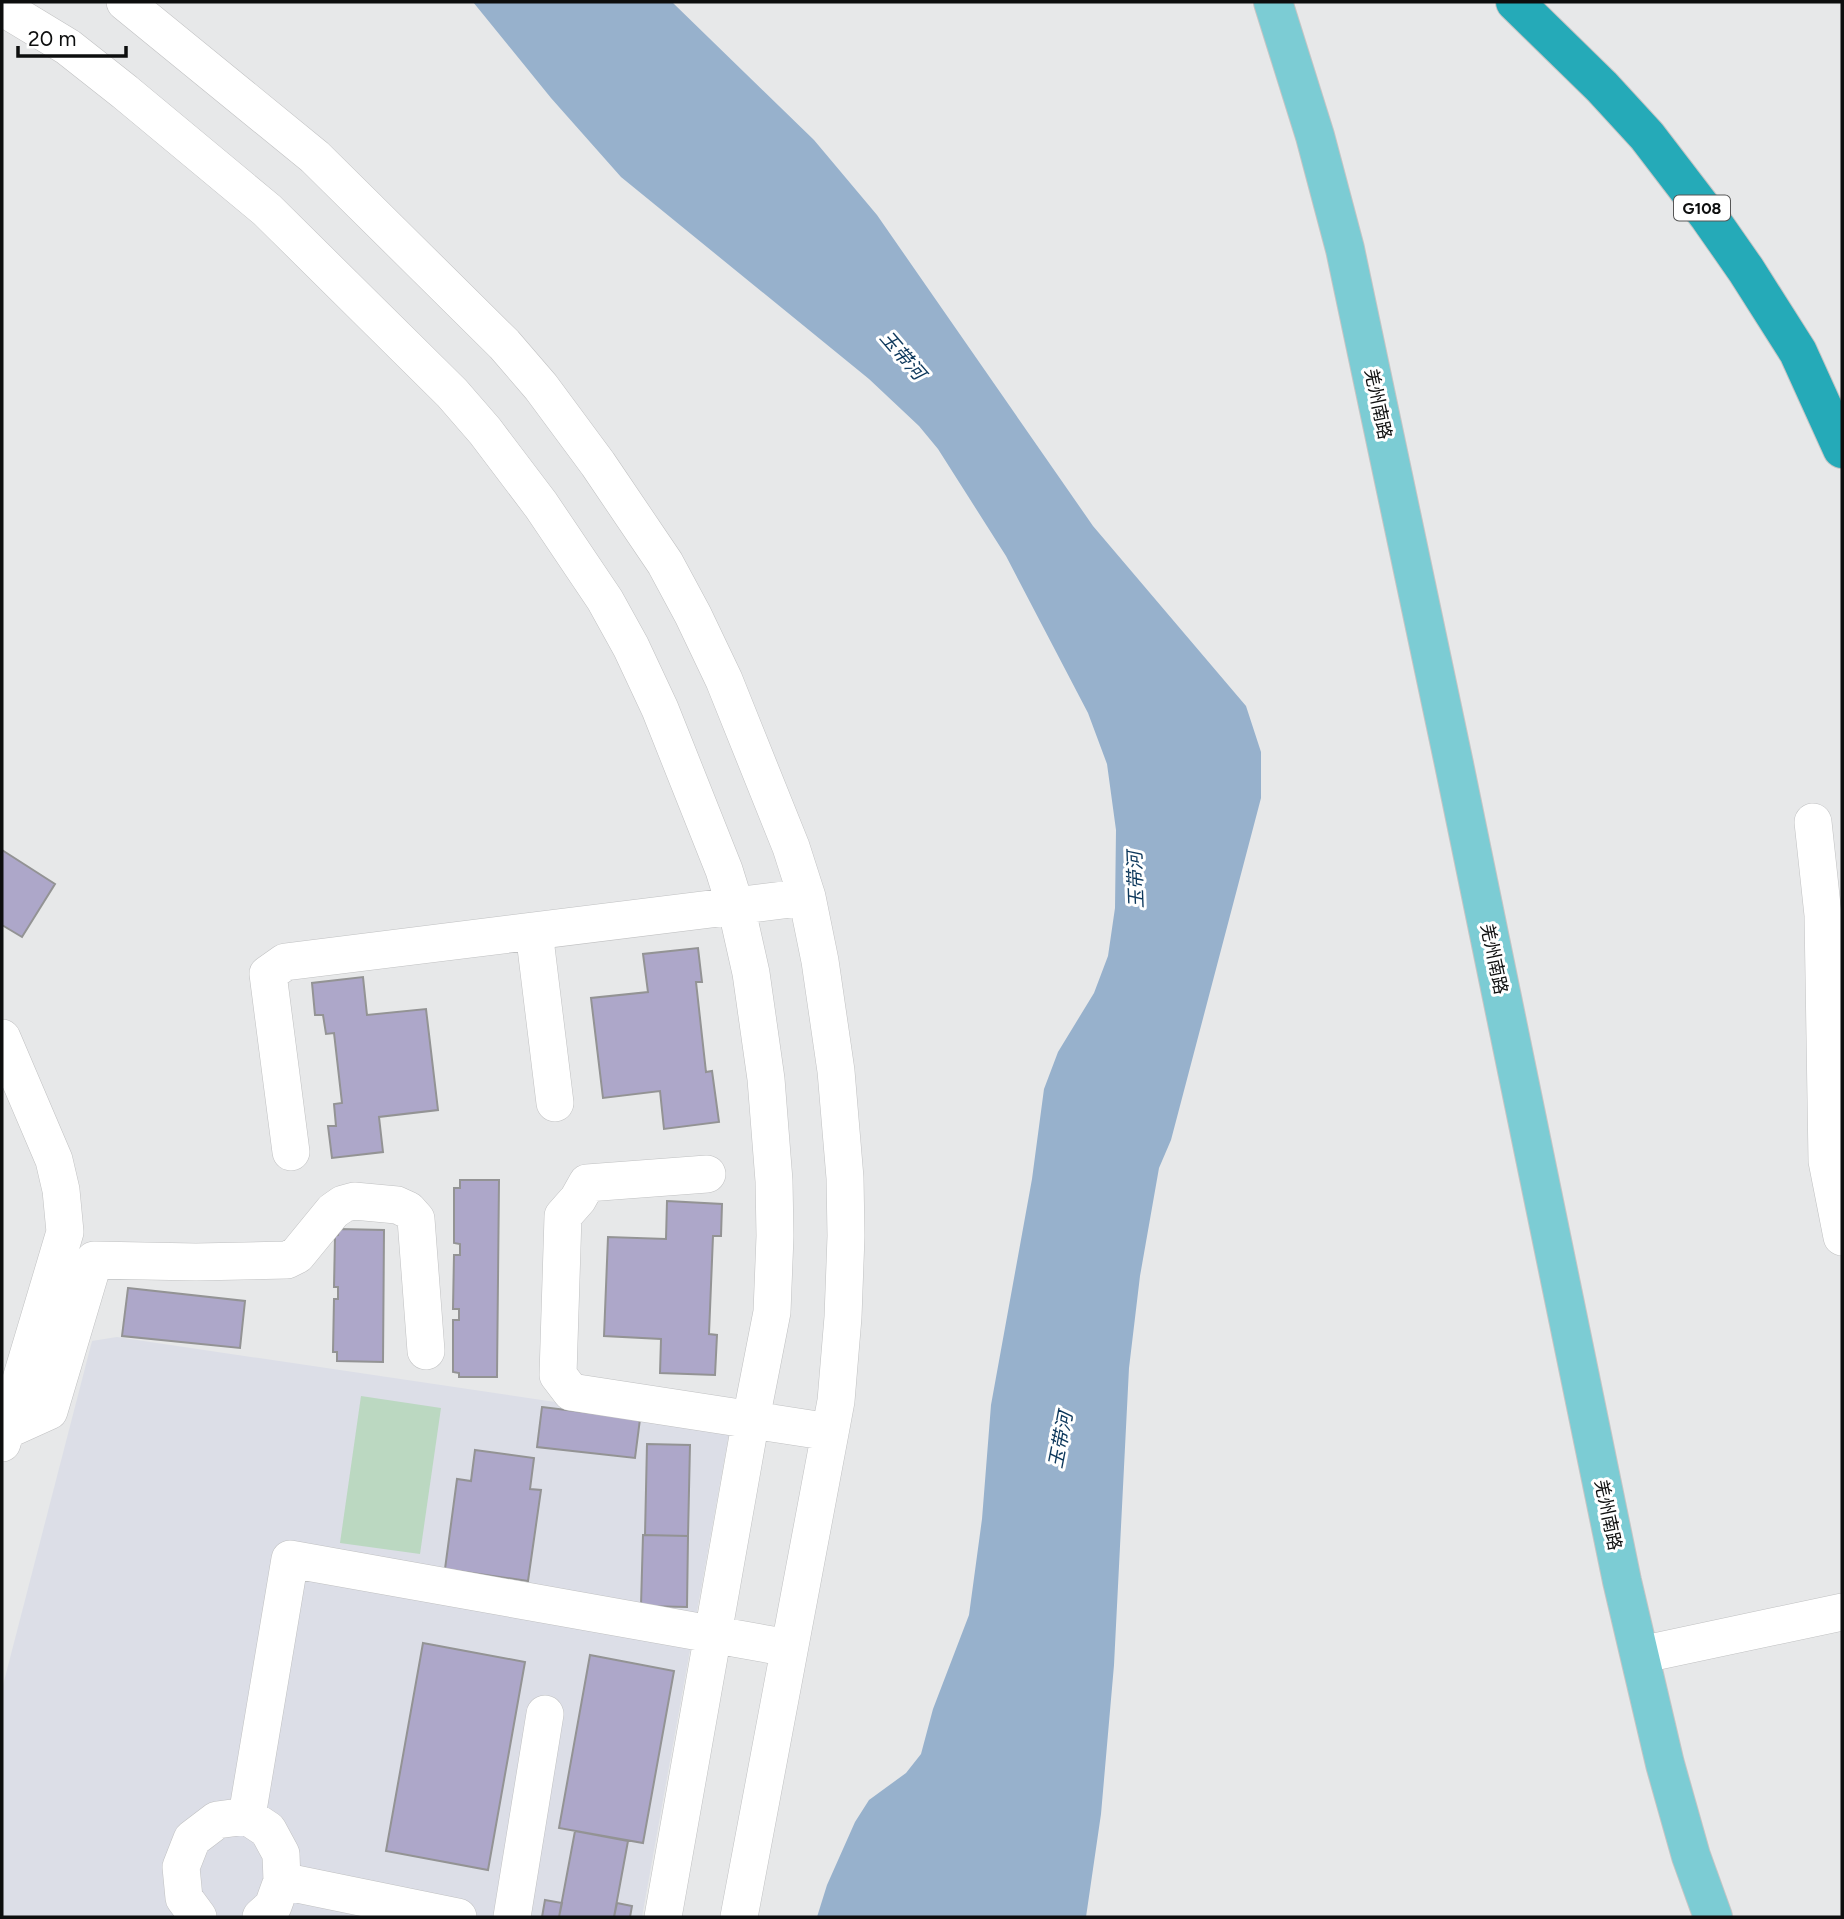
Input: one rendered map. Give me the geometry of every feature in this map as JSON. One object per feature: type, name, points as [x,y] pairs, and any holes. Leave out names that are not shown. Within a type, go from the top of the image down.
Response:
[{"type":"highway","name":"G108","points":[[1515,2],[1602,87],[1647,136],[1709,217],[1798,352],[1842,449]]},
{"type":"main road","name":"羌州南路","points":[[1273,2],[1315,136],[1345,248],[1622,1581],[1665,1764],[1691,1856],[1713,1917]]},
{"type":"street","points":[[125,2],[314,158],[504,344],[541,387],[658,552],[693,615],[754,751],[791,847],[807,897],[820,961],[836,1071],[845,1178],[843,1317],[836,1401],[739,1917]]},
{"type":"street","points":[[2,7],[68,47],[267,210],[452,393],[485,431],[541,505],[605,600],[631,647],[660,709],[724,870],[736,906],[751,973],[766,1079],[774,1181],[772,1312],[663,1917]]},
{"type":"street","points":[[1812,822],[1823,915],[1827,1161],[1842,1237]]},
{"type":"street","points":[[291,1152],[268,974],[285,962],[807,897]]},
{"type":"street","points":[[534,931],[555,1103]]},
{"type":"street","points":[[2,1038],[54,1160],[61,1191],[65,1232],[4,1437]]},
{"type":"street","points":[[707,1174],[587,1183],[578,1199],[563,1216],[558,1374],[571,1392],[830,1432]]},
{"type":"street","points":[[4,1437],[49,1411],[94,1260],[196,1262],[287,1259],[297,1255],[333,1211],[354,1201],[397,1205],[408,1210],[416,1219],[426,1350]]},
{"type":"street","points":[[247,1816],[290,1559],[789,1648]]},
{"type":"street","points":[[1640,1656],[1842,1612]]},
{"type":"street","points":[[512,1917],[545,1714]]},
{"type":"street","points":[[198,1917],[184,1898],[181,1867],[192,1839],[217,1820],[247,1816],[268,1830],[281,1854],[282,1881],[273,1906],[261,1917]]},
{"type":"street","points":[[282,1881],[458,1917]]},
{"type":"shaded area","points":[[117,1337],[730,1428],[642,1917],[2,1917],[2,1689],[92,1341]]},
{"type":"green space","points":[[361,1396],[441,1408],[420,1554],[340,1543]]},
{"type":"water","name":"玉带河","points":[[473,2],[672,2],[814,140],[877,215],[1093,526],[1246,706],[1261,752],[1261,798],[1171,1140],[1159,1168],[1140,1276],[1129,1368],[1114,1665],[1101,1814],[1086,1917],[817,1917],[827,1885],[855,1822],[869,1800],[906,1773],[921,1754],[933,1709],[969,1615],[982,1519],[991,1405],[1032,1179],[1044,1089],[1058,1052],[1094,993],[1108,956],[1115,908],[1116,830],[1107,764],[1088,713],[1006,556],[938,449],[919,426],[869,379],[621,177],[551,98]]},
{"type":"building","points":[[2,850],[55,884],[22,937],[2,925]]},
{"type":"building","points":[[698,948],[702,982],[696,982],[706,1072],[712,1071],[719,1122],[664,1129],[660,1091],[603,1098],[591,998],[648,992],[643,954]]},
{"type":"building","points":[[363,977],[367,1015],[426,1009],[438,1110],[379,1117],[383,1152],[332,1158],[328,1126],[336,1126],[334,1104],[342,1103],[334,1033],[326,1034],[323,1015],[315,1015],[312,983]]},
{"type":"building","points":[[460,1180],[499,1180],[497,1377],[459,1377],[459,1373],[453,1372],[453,1320],[459,1320],[459,1309],[453,1309],[454,1255],[460,1255],[460,1244],[454,1243],[454,1188],[460,1188]]},
{"type":"building","points":[[667,1201],[722,1204],[721,1236],[713,1236],[709,1334],[717,1335],[715,1375],[660,1373],[661,1339],[604,1336],[608,1237],[666,1239]]},
{"type":"building","points":[[339,1229],[384,1230],[383,1362],[337,1361],[337,1352],[333,1352],[334,1299],[338,1299],[338,1287],[334,1287],[335,1236],[338,1235]]},
{"type":"building","points":[[128,1288],[245,1301],[240,1348],[122,1336]]},
{"type":"building","points":[[542,1407],[640,1419],[635,1458],[537,1447]]},
{"type":"building","points":[[647,1444],[690,1445],[688,1536],[645,1535]]},
{"type":"building","points":[[475,1450],[534,1458],[530,1489],[541,1490],[528,1581],[445,1569],[457,1479],[471,1481]]},
{"type":"building","points":[[643,1535],[688,1536],[687,1607],[641,1606]]},
{"type":"building","points":[[423,1643],[525,1662],[488,1870],[386,1851]]},
{"type":"building","points":[[590,1655],[674,1671],[643,1843],[559,1828]]},
{"type":"building","points":[[575,1831],[628,1841],[614,1917],[559,1917]]},
{"type":"building","points":[[545,1900],[562,1903],[559,1917],[542,1917]]},
{"type":"building","points":[[617,1903],[632,1906],[630,1917],[614,1917]]}]
